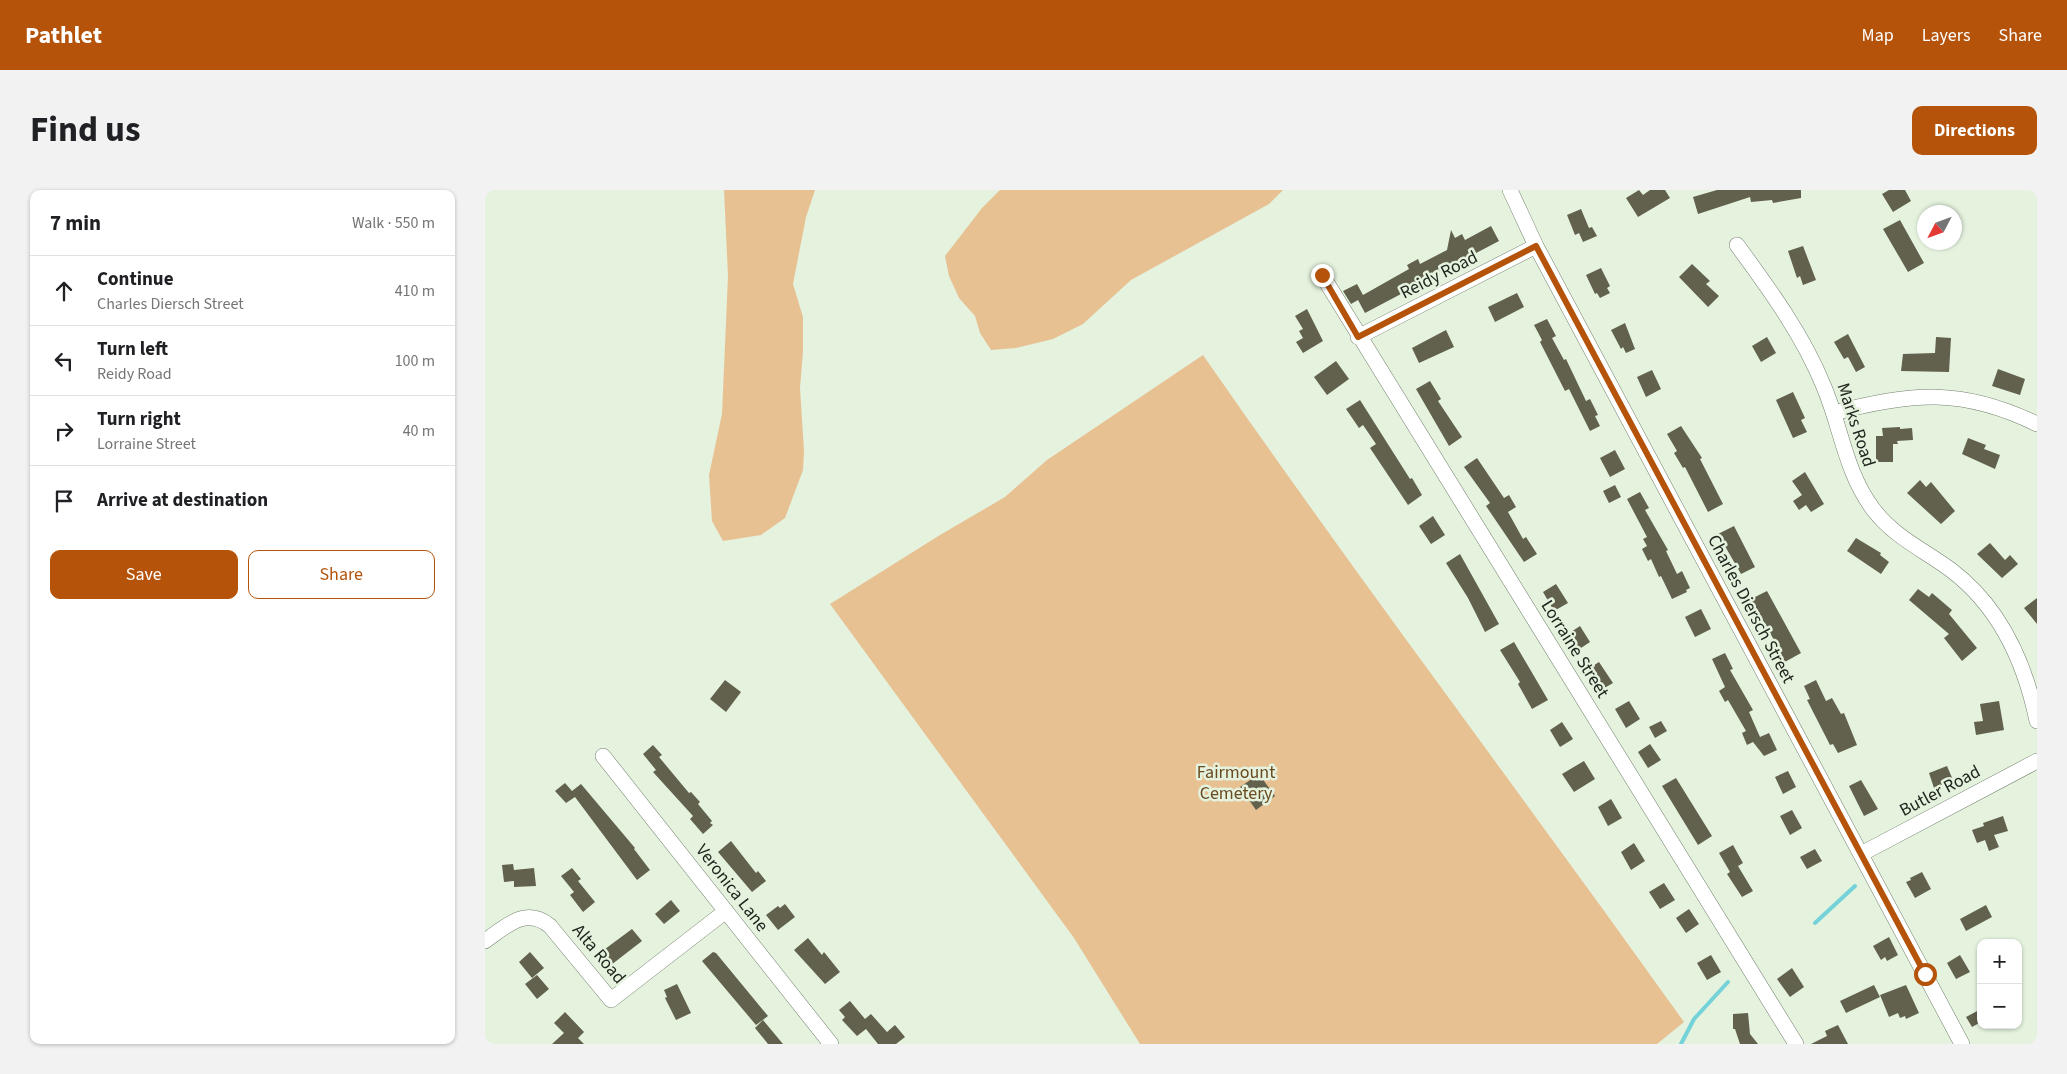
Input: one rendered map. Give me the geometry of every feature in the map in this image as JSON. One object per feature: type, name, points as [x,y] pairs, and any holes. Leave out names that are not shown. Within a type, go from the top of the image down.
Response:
[{"type":"street","name":"Charles Diersch Street","points":[[1510,190],[1536,246],[1962,1044]]},
{"type":"street","name":"Marks Road","points":[[1737,245],[1781,308],[1809,355],[1834,413],[1846,459],[1857,486],[1875,511],[1894,532],[1951,570],[1991,610],[2009,637],[2025,670],[2037,721]]},
{"type":"street","name":"Reidy Road","points":[[1358,337],[1536,246]]},
{"type":"street","name":"Lorraine Street","points":[[1322,275],[1358,337],[1796,1044]]},
{"type":"street","points":[[1834,413],[1891,401],[1938,397],[1963,398],[1997,407],[2037,424]]},
{"type":"street","name":"Veronica Lane","points":[[603,756],[831,1044]]},
{"type":"street","name":"Butler Road","points":[[1861,854],[2037,761]]},
{"type":"street","name":"Alta Road","points":[[485,941],[512,923],[527,917],[541,918],[550,926],[611,1000],[726,911]]},
{"type":"green space","points":[[724,190],[815,190],[806,217],[793,284],[803,317],[800,388],[804,451],[803,470],[785,518],[761,535],[723,541],[712,521],[709,475],[722,414],[728,276]]},
{"type":"green space","points":[[1000,190],[1283,190],[1269,204],[1131,280],[1083,324],[1053,339],[1016,348],[991,350],[980,333],[975,316],[959,298],[949,276],[945,256],[982,208]]},
{"type":"green space","name":"Fairmount Cemetery","points":[[1203,355],[1322,523],[1684,1022],[1657,1044],[1140,1044],[1074,938],[830,604],[1005,497],[1047,460]]},
{"type":"building","points":[[1639,190],[1643,195],[1650,190],[1665,190],[1670,198],[1638,217],[1626,198]]},
{"type":"building","points":[[1717,190],[1801,190],[1801,198],[1773,203],[1772,200],[1751,202],[1750,197],[1698,214],[1693,197]]},
{"type":"building","points":[[1889,190],[1905,190],[1911,201],[1893,212],[1882,194]]},
{"type":"building","points":[[1581,209],[1589,228],[1592,227],[1597,236],[1583,242],[1579,233],[1575,235],[1567,215]]},
{"type":"building","points":[[1900,220],[1924,263],[1908,272],[1883,229]]},
{"type":"building","points":[[1491,226],[1499,241],[1440,272],[1439,269],[1421,279],[1424,284],[1365,313],[1358,300],[1351,304],[1343,291],[1357,284],[1363,295],[1409,269],[1407,265],[1418,259],[1420,264],[1447,250],[1451,230],[1455,238],[1462,234],[1465,240]]},
{"type":"building","points":[[1803,246],[1816,280],[1803,285],[1800,276],[1797,278],[1788,251]]},
{"type":"building","points":[[1692,264],[1710,281],[1706,284],[1719,296],[1708,307],[1679,277]]},
{"type":"building","points":[[1601,268],[1610,286],[1607,288],[1610,293],[1600,298],[1597,293],[1595,294],[1586,275]]},
{"type":"building","points":[[1517,293],[1524,307],[1495,322],[1488,307]]},
{"type":"building","points":[[1307,309],[1323,341],[1303,353],[1296,342],[1303,338],[1299,331],[1303,329],[1295,316]]},
{"type":"building","points":[[1547,319],[1556,336],[1552,338],[1564,360],[1566,359],[1586,401],[1590,399],[1598,415],[1595,416],[1600,426],[1590,431],[1569,389],[1565,391],[1540,342],[1542,340],[1534,325]]},
{"type":"building","points":[[1625,323],[1635,349],[1626,353],[1623,347],[1621,349],[1611,330]]},
{"type":"building","points":[[1446,330],[1454,347],[1419,363],[1412,348]]},
{"type":"building","points":[[1848,334],[1865,367],[1856,372],[1848,357],[1844,359],[1834,342]]},
{"type":"building","points":[[1767,337],[1776,353],[1761,362],[1752,346]]},
{"type":"building","points":[[1936,337],[1951,338],[1949,372],[1901,371],[1903,354],[1935,353]]},
{"type":"building","points":[[1336,361],[1349,379],[1327,395],[1314,377]]},
{"type":"building","points":[[1998,369],[2025,379],[2020,395],[1992,386]]},
{"type":"building","points":[[1652,370],[1661,389],[1646,397],[1637,377]]},
{"type":"building","points":[[1430,381],[1441,399],[1438,401],[1462,437],[1449,446],[1416,389]]},
{"type":"building","points":[[1793,392],[1805,418],[1801,420],[1807,432],[1793,438],[1776,400]]},
{"type":"building","points":[[1360,400],[1422,495],[1408,505],[1370,448],[1376,444],[1363,425],[1359,428],[1346,409]]},
{"type":"building","points":[[1681,426],[1702,458],[1700,459],[1723,504],[1708,512],[1685,467],[1683,468],[1674,453],[1677,451],[1667,434]]},
{"type":"building","points":[[1900,427],[1900,429],[1912,428],[1913,440],[1897,441],[1898,444],[1893,444],[1893,462],[1876,462],[1876,436],[1883,436],[1882,428]]},
{"type":"building","points":[[1968,438],[1986,445],[1984,449],[2000,455],[1995,469],[1962,454]]},
{"type":"building","points":[[1615,450],[1625,469],[1610,477],[1600,458]]},
{"type":"building","points":[[1477,458],[1504,498],[1509,495],[1516,507],[1508,512],[1523,539],[1526,537],[1537,554],[1524,562],[1486,506],[1490,503],[1464,467]]},
{"type":"building","points":[[1805,472],[1824,504],[1811,512],[1806,505],[1799,510],[1793,501],[1802,495],[1792,481]]},
{"type":"building","points":[[1920,480],[1926,487],[1931,482],[1955,511],[1941,524],[1907,493]]},
{"type":"building","points":[[1615,485],[1621,497],[1609,503],[1603,491]]},
{"type":"building","points":[[1640,492],[1649,508],[1645,510],[1668,550],[1666,551],[1677,574],[1682,571],[1690,588],[1686,590],[1687,592],[1672,599],[1651,559],[1648,561],[1642,549],[1647,546],[1643,539],[1647,537],[1627,499]]},
{"type":"building","points":[[1433,516],[1445,535],[1431,544],[1419,526]]},
{"type":"building","points":[[1734,526],[1755,567],[1741,574],[1718,534]]},
{"type":"building","points":[[1856,538],[1881,553],[1880,555],[1889,562],[1881,574],[1847,551]]},
{"type":"building","points":[[1990,543],[2005,560],[2010,555],[2018,564],[2002,578],[1977,554]]},
{"type":"building","points":[[1460,554],[1499,624],[1485,632],[1468,598],[1446,563]]},
{"type":"building","points":[[1556,584],[1568,603],[1554,611],[1543,592]]},
{"type":"building","points":[[1918,589],[1929,597],[1932,593],[1952,610],[1949,614],[1977,648],[1962,661],[1944,638],[1949,634],[1909,600]]},
{"type":"building","points":[[1767,591],[1801,653],[1783,663],[1776,650],[1779,649],[1751,599]]},
{"type":"building","points":[[2037,598],[2037,624],[2024,608]]},
{"type":"building","points":[[1701,609],[1711,629],[1695,637],[1685,617]]},
{"type":"building","points":[[1580,626],[1590,642],[1578,650],[1568,634]]},
{"type":"building","points":[[1514,642],[1548,700],[1532,709],[1518,684],[1520,682],[1500,650]]},
{"type":"building","points":[[1725,653],[1733,669],[1730,670],[1753,710],[1749,712],[1760,737],[1769,733],[1777,750],[1764,756],[1753,742],[1747,745],[1742,733],[1746,731],[1728,700],[1725,702],[1719,691],[1725,687],[1712,659]]},
{"type":"building","points":[[1599,662],[1613,683],[1601,690],[1588,669]]},
{"type":"building","points":[[725,680],[741,692],[726,712],[710,699]]},
{"type":"building","points":[[1816,680],[1826,701],[1832,698],[1841,714],[1844,713],[1857,745],[1838,753],[1833,744],[1830,745],[1807,700],[1810,699],[1804,686]]},
{"type":"building","points":[[1629,701],[1640,719],[1626,728],[1615,709]]},
{"type":"building","points":[[1999,701],[2004,730],[1976,735],[1974,722],[1983,721],[1980,704]]},
{"type":"building","points":[[1661,721],[1667,731],[1655,738],[1649,727]]},
{"type":"building","points":[[1562,722],[1573,739],[1560,747],[1550,730]]},
{"type":"building","points":[[1650,744],[1661,760],[1648,768],[1638,752]]},
{"type":"building","points":[[653,745],[662,755],[659,757],[689,793],[691,792],[700,802],[698,804],[712,821],[710,823],[713,825],[703,834],[690,819],[693,816],[653,772],[656,770],[643,754]]},
{"type":"building","points":[[1584,761],[1595,779],[1574,792],[1562,774]]},
{"type":"building","points":[[1947,766],[1953,780],[1934,788],[1929,773]]},
{"type":"building","points":[[1788,771],[1796,787],[1783,794],[1775,777]]},
{"type":"building","points":[[1259,774],[1275,796],[1256,810],[1240,787]]},
{"type":"building","points":[[1676,778],[1712,836],[1698,845],[1662,786]]},
{"type":"building","points":[[1861,780],[1878,809],[1864,816],[1849,786]]},
{"type":"building","points":[[565,783],[572,791],[581,784],[635,848],[650,870],[637,880],[575,797],[566,803],[555,791]]},
{"type":"building","points":[[1611,799],[1622,818],[1608,826],[1598,807]]},
{"type":"building","points":[[1792,810],[1802,828],[1790,835],[1780,816]]},
{"type":"building","points":[[2003,816],[2008,831],[1994,835],[1999,847],[1989,851],[1985,840],[1977,843],[1972,830],[1984,826],[1983,823]]},
{"type":"building","points":[[731,841],[756,873],[758,871],[766,881],[752,892],[718,852]]},
{"type":"building","points":[[1634,843],[1645,861],[1631,870],[1621,852]]},
{"type":"building","points":[[1733,845],[1743,863],[1738,866],[1753,891],[1742,897],[1727,874],[1730,872],[1719,853]]},
{"type":"building","points":[[1815,849],[1822,861],[1807,869],[1800,857]]},
{"type":"building","points":[[513,864],[514,870],[534,868],[536,886],[514,887],[514,881],[504,882],[502,865]]},
{"type":"building","points":[[572,868],[581,879],[578,881],[595,902],[583,912],[570,895],[574,892],[561,876]]},
{"type":"building","points":[[1922,872],[1931,889],[1915,898],[1906,882]]},
{"type":"building","points":[[1664,883],[1675,900],[1660,909],[1649,892]]},
{"type":"building","points":[[671,900],[680,911],[664,924],[655,914]]},
{"type":"building","points":[[785,904],[795,917],[778,930],[766,915],[778,906],[780,908]]},
{"type":"building","points":[[1986,905],[1992,917],[1966,931],[1960,919]]},
{"type":"building","points":[[1689,909],[1699,924],[1686,933],[1676,918]]},
{"type":"building","points":[[632,929],[642,941],[611,965],[601,952]]},
{"type":"building","points":[[1889,937],[1898,955],[1887,961],[1885,957],[1881,960],[1873,946]]},
{"type":"building","points":[[808,938],[822,955],[824,952],[840,972],[825,984],[794,950]]},
{"type":"building","points":[[530,952],[544,968],[532,978],[519,962]]},
{"type":"building","points":[[713,952],[716,953],[768,1016],[756,1025],[702,961]]},
{"type":"building","points":[[1711,955],[1721,972],[1707,980],[1697,963]]},
{"type":"building","points":[[1960,955],[1970,972],[1956,979],[1947,963]]},
{"type":"building","points":[[1792,968],[1804,987],[1790,997],[1777,979]]},
{"type":"building","points":[[537,975],[549,989],[537,999],[525,984]]},
{"type":"building","points":[[677,984],[691,1013],[676,1020],[665,998],[667,997],[664,990]]},
{"type":"building","points":[[1874,985],[1880,997],[1846,1013],[1840,1001]]},
{"type":"building","points":[[1906,985],[1919,1013],[1906,1019],[1905,1016],[1900,1018],[1898,1013],[1889,1017],[1880,995]]},
{"type":"building","points":[[850,1001],[865,1019],[871,1014],[887,1032],[895,1025],[905,1037],[896,1044],[878,1044],[866,1029],[857,1036],[842,1020],[845,1017],[839,1010]]},
{"type":"building","points":[[1977,1011],[1977,1024],[1972,1027],[1966,1017]]},
{"type":"building","points":[[565,1012],[584,1032],[578,1038],[584,1044],[552,1044],[564,1033],[554,1023]]},
{"type":"building","points":[[1748,1013],[1750,1034],[1758,1044],[1740,1044],[1735,1029],[1733,1029],[1733,1014]]},
{"type":"building","points":[[763,1020],[783,1044],[768,1044],[755,1028]]},
{"type":"building","points":[[1838,1025],[1848,1044],[1811,1044],[1827,1036],[1825,1031]]},
{"type":"waterway","points":[[1815,923],[1855,886]]},
{"type":"waterway","points":[[1681,1044],[1694,1019],[1728,982]]},
{"type":"route","points":[[1322,275],[1358,337],[1536,246],[1925,974]]}]
